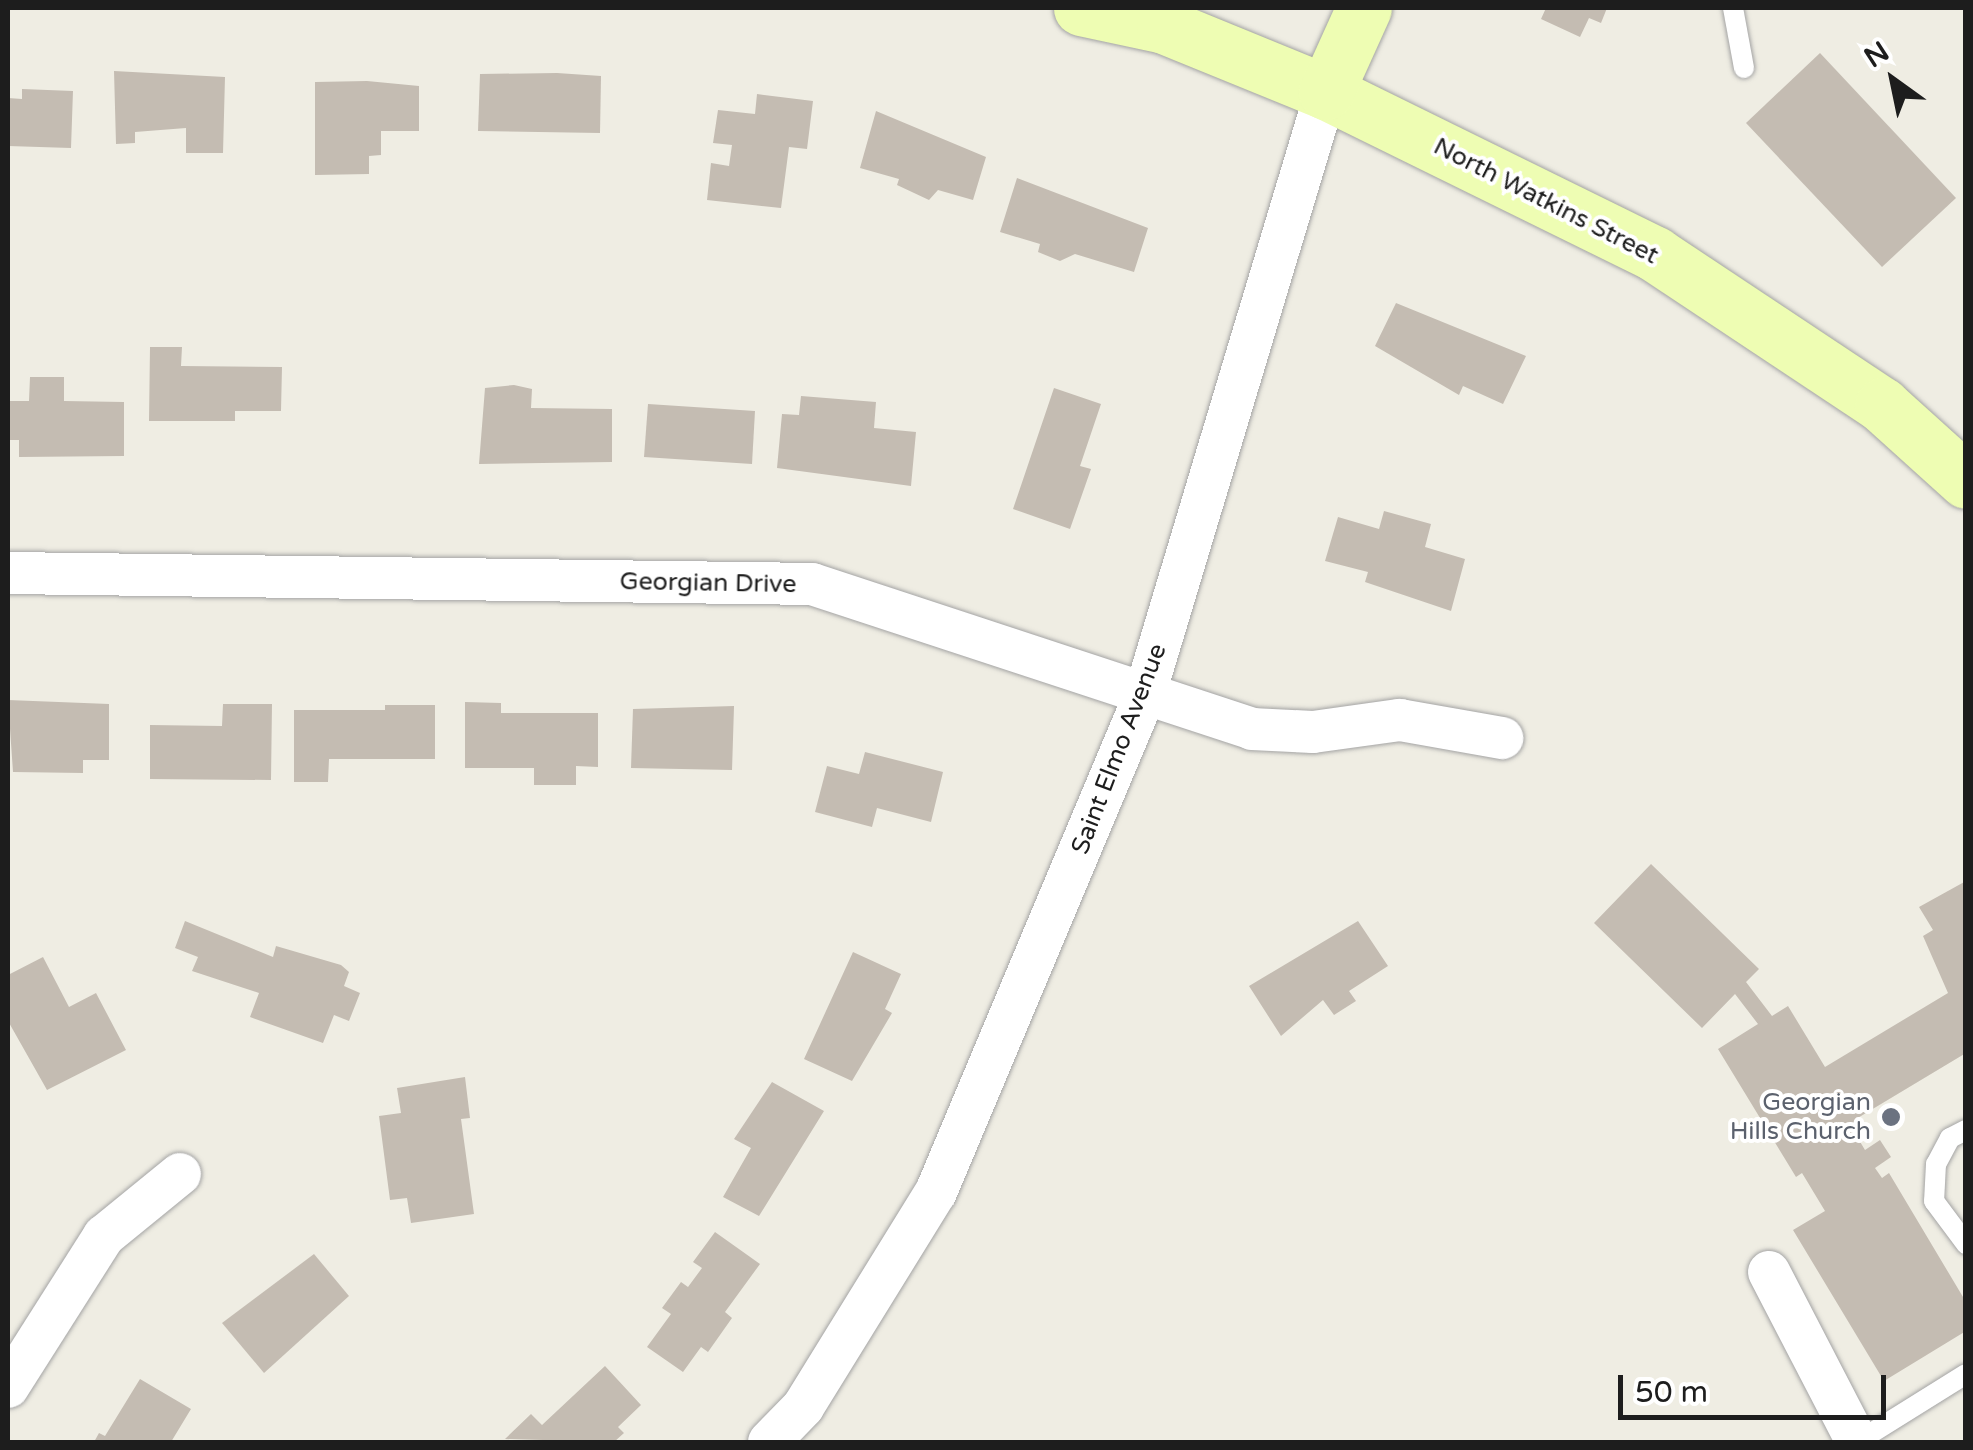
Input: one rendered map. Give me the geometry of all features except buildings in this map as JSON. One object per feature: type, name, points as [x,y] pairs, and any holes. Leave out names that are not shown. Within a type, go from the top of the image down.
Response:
[{"type":"main road","name":"North Watkins Street","points":[[1081,8],[1164,26],[1326,92],[1655,254],[1882,405],[1966,480]]},
{"type":"main road","name":"Saint Elmo Avenue","points":[[1326,92],[1364,8]]},
{"type":"street","name":"Saint Elmo Avenue","points":[[769,1442],[804,1407],[936,1192],[1144,697],[1326,92]]},
{"type":"street","name":"Georgian Drive","points":[[8,574],[812,584],[1144,697],[1281,733],[1400,720],[1502,738]]},
{"type":"street","points":[[8,1387],[104,1236],[180,1174]]},
{"type":"street","points":[[1769,1272],[1857,1442]]},
{"type":"lane","points":[[1732,8],[1744,68]]},
{"type":"lane","points":[[1966,1130],[1950,1138],[1936,1164],[1934,1201],[1966,1244]]},
{"type":"lane","points":[[1857,1442],[1966,1374]]},
{"type":"place","name":"Georgian Hills Church","points":[[1891,1117]]}]
